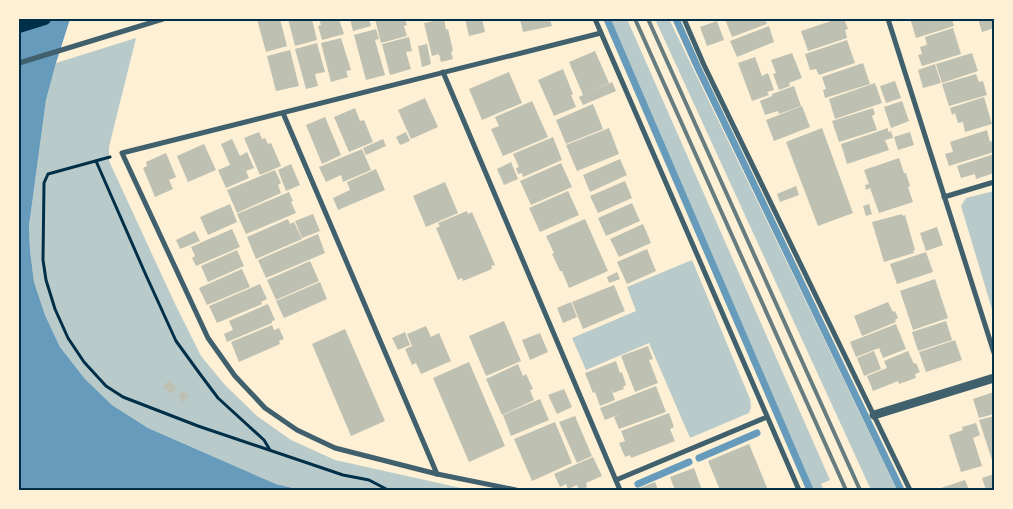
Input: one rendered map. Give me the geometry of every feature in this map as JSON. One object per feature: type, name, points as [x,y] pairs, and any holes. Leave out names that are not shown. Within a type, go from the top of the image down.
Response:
[{"type":"main road","points":[[19,27],[45,19]]},
{"type":"street","points":[[19,63],[163,19]]},
{"type":"street","points":[[595,19],[799,490]]},
{"type":"street","points":[[684,19],[704,65],[910,490]]},
{"type":"street","points":[[888,19],[994,353]]},
{"type":"street","points":[[516,490],[437,474],[335,448],[296,430],[265,408],[235,376],[208,338],[122,153],[601,33]]},
{"type":"street","points":[[443,72],[620,490]]},
{"type":"street","points":[[284,113],[437,474]]},
{"type":"street","points":[[944,197],[994,182]]},
{"type":"street","points":[[874,414],[994,378]]},
{"type":"street","points":[[616,480],[767,417]]},
{"type":"path","points":[[122,153],[48,174],[44,183],[43,260],[46,280],[55,309],[68,338],[84,362],[106,386],[123,397],[198,426],[343,475],[369,480],[388,490]]},
{"type":"path","points":[[96,161],[176,341],[218,398],[264,440],[271,450]]},
{"type":"shaded area","points":[[609,19],[627,19],[830,480],[821,484],[824,490],[813,490]]},
{"type":"shaded area","points":[[655,19],[669,19],[897,490],[871,490]]},
{"type":"shaded area","points":[[136,38],[109,147],[109,161],[201,356],[225,385],[257,416],[291,440],[335,460],[470,490],[301,490],[276,484],[148,428],[112,405],[85,379],[60,347],[45,315],[34,282],[30,250],[29,226],[46,100],[56,63]]},
{"type":"shaded area","points":[[994,191],[994,316],[961,206],[966,198]]},
{"type":"shaded area","points":[[692,260],[750,399],[751,407],[749,413],[690,438],[649,343],[586,370],[572,338],[636,311],[627,287]]},
{"type":"water","points":[[19,19],[70,19],[46,100],[29,226],[34,282],[45,315],[60,347],[85,379],[112,405],[148,428],[276,484],[301,490],[19,490]]},
{"type":"building","points":[[257,19],[280,19],[287,46],[266,52]]},
{"type":"building","points":[[288,19],[312,19],[317,40],[295,46]]},
{"type":"building","points":[[319,19],[339,19],[344,34],[322,40],[318,26],[321,25]]},
{"type":"building","points":[[350,19],[369,19],[371,26],[353,31]]},
{"type":"building","points":[[375,19],[405,19],[407,25],[404,26],[407,36],[381,43]]},
{"type":"building","points":[[444,19],[453,51],[451,52],[453,59],[441,62],[439,54],[432,56],[424,23]]},
{"type":"building","points":[[465,19],[482,19],[485,32],[469,36]]},
{"type":"building","points":[[520,19],[550,19],[552,26],[523,32]]},
{"type":"building","points":[[725,19],[765,19],[767,24],[732,37]]},
{"type":"building","points":[[837,19],[844,19],[848,29],[845,30],[847,38],[808,51],[801,31]]},
{"type":"building","points":[[917,19],[952,19],[954,26],[916,38],[911,21]]},
{"type":"building","points":[[978,19],[994,19],[994,28],[982,32]]},
{"type":"building","points":[[717,21],[724,40],[707,46],[700,27]]},
{"type":"building","points":[[769,26],[774,42],[737,57],[730,41]]},
{"type":"building","points":[[953,28],[961,54],[922,66],[918,55],[922,54],[920,47],[927,45],[925,37]]},
{"type":"building","points":[[376,29],[379,39],[375,40],[385,75],[366,80],[354,35]]},
{"type":"building","points":[[409,37],[412,51],[406,52],[411,69],[390,75],[382,44]]},
{"type":"building","points":[[341,38],[351,70],[346,71],[348,77],[331,82],[321,43]]},
{"type":"building","points":[[847,40],[855,63],[819,75],[816,69],[810,70],[805,54]]},
{"type":"building","points":[[317,43],[325,72],[315,74],[318,86],[306,89],[295,49]]},
{"type":"building","points":[[427,44],[431,64],[422,67],[418,46]]},
{"type":"building","points":[[290,50],[299,86],[276,91],[267,56]]},
{"type":"building","points":[[595,51],[609,83],[588,93],[612,82],[616,91],[583,105],[579,97],[583,95],[569,62]]},
{"type":"building","points":[[792,53],[802,78],[789,83],[790,86],[779,90],[773,74],[776,73],[771,60]]},
{"type":"building","points":[[972,53],[978,71],[942,83],[936,64]]},
{"type":"building","points":[[755,57],[762,76],[768,73],[774,90],[767,92],[769,95],[752,101],[738,63]]},
{"type":"building","points":[[863,63],[870,84],[825,98],[823,90],[826,89],[822,77]]},
{"type":"building","points":[[935,64],[941,83],[923,88],[918,70]]},
{"type":"building","points":[[563,69],[576,107],[554,116],[538,80]]},
{"type":"building","points":[[509,72],[522,103],[482,120],[469,89]]},
{"type":"building","points":[[976,74],[979,82],[983,81],[987,95],[949,106],[942,84]]},
{"type":"building","points":[[895,81],[901,98],[886,103],[880,86]]},
{"type":"building","points":[[875,83],[882,103],[835,119],[829,99]]},
{"type":"building","points":[[794,86],[801,106],[779,114],[778,111],[765,115],[760,101],[772,96],[772,94]]},
{"type":"building","points":[[984,97],[992,124],[965,132],[963,122],[958,123],[955,113],[952,115],[950,108]]},
{"type":"building","points":[[425,98],[438,127],[411,139],[398,110]]},
{"type":"building","points":[[532,101],[548,137],[503,156],[491,129],[499,126],[495,117]]},
{"type":"building","points":[[902,101],[909,121],[891,128],[884,107]]},
{"type":"building","points":[[593,104],[603,129],[566,144],[556,120]]},
{"type":"building","points":[[802,106],[810,127],[774,141],[766,120]]},
{"type":"building","points":[[355,108],[360,121],[364,120],[373,142],[349,152],[334,117]]},
{"type":"building","points":[[873,108],[875,114],[872,116],[877,130],[839,142],[832,121]]},
{"type":"building","points":[[325,117],[341,155],[322,164],[306,125]]},
{"type":"building","points":[[609,128],[619,154],[577,171],[566,145]]},
{"type":"building","points":[[822,128],[853,213],[818,226],[786,142]]},
{"type":"building","points":[[888,128],[888,132],[891,131],[893,138],[885,140],[889,150],[847,164],[841,144]]},
{"type":"building","points":[[987,130],[994,152],[949,166],[945,154],[953,152],[950,142]]},
{"type":"building","points":[[259,132],[262,139],[265,138],[268,144],[271,143],[281,166],[260,175],[244,138]]},
{"type":"building","points":[[406,132],[410,141],[400,145],[396,137]]},
{"type":"building","points":[[910,132],[914,145],[898,150],[894,137]]},
{"type":"building","points":[[553,137],[562,160],[523,177],[522,173],[518,174],[516,168],[519,167],[513,154]]},
{"type":"building","points":[[232,139],[240,156],[247,152],[254,168],[246,171],[249,178],[226,188],[218,170],[230,165],[221,144]]},
{"type":"building","points":[[383,139],[386,146],[366,155],[363,148]]},
{"type":"building","points":[[204,144],[216,170],[188,182],[177,156]]},
{"type":"building","points":[[362,149],[371,170],[343,182],[341,175],[326,182],[319,167]]},
{"type":"building","points":[[166,153],[176,177],[169,180],[173,189],[155,197],[143,168],[147,166],[146,162]]},
{"type":"building","points":[[994,154],[994,173],[976,179],[975,174],[961,178],[957,166]]},
{"type":"building","points":[[899,158],[904,173],[906,173],[913,202],[879,213],[870,188],[866,190],[865,185],[869,184],[864,170]]},
{"type":"building","points":[[620,159],[627,175],[590,192],[583,175]]},
{"type":"building","points":[[511,162],[518,179],[504,185],[497,169]]},
{"type":"building","points":[[561,163],[572,187],[531,205],[520,181]]},
{"type":"building","points":[[291,164],[300,185],[286,191],[278,170]]},
{"type":"building","points":[[376,169],[385,190],[338,210],[333,198],[350,190],[347,182]]},
{"type":"building","points":[[275,170],[281,183],[278,185],[281,193],[237,213],[227,190]]},
{"type":"building","points":[[625,181],[632,198],[598,213],[590,196]]},
{"type":"building","points":[[445,182],[458,213],[426,227],[413,196]]},
{"type":"building","points":[[796,186],[799,195],[780,202],[777,194]]},
{"type":"building","points":[[568,191],[579,215],[540,232],[529,208]]},
{"type":"building","points":[[289,192],[296,213],[246,234],[237,214]]},
{"type":"building","points":[[632,203],[640,221],[606,236],[598,218]]},
{"type":"building","points":[[230,204],[237,222],[208,235],[200,217]]},
{"type":"building","points":[[869,204],[872,214],[866,216],[863,206]]},
{"type":"building","points":[[467,211],[468,214],[472,212],[495,265],[491,266],[492,269],[463,281],[462,278],[458,280],[436,228],[440,226],[438,223]]},
{"type":"building","points":[[313,214],[320,231],[302,238],[295,221]]},
{"type":"building","points":[[902,214],[903,216],[905,215],[915,250],[913,251],[914,253],[884,262],[872,222]]},
{"type":"building","points":[[288,219],[290,224],[294,222],[302,239],[256,259],[247,237]]},
{"type":"building","points":[[585,219],[608,271],[569,288],[552,254],[554,253],[546,236]]},
{"type":"building","points":[[643,224],[651,243],[619,257],[610,239]]},
{"type":"building","points":[[937,227],[943,245],[926,251],[920,233]]},
{"type":"building","points":[[232,229],[240,247],[196,266],[192,258],[195,256],[191,247]]},
{"type":"building","points":[[195,231],[200,241],[180,249],[176,240]]},
{"type":"building","points":[[318,234],[325,253],[266,278],[258,260]]},
{"type":"building","points":[[647,249],[656,271],[627,284],[617,262]]},
{"type":"building","points":[[237,250],[244,266],[208,282],[201,266]]},
{"type":"building","points":[[926,252],[933,272],[897,284],[890,264]]},
{"type":"building","points":[[310,261],[319,281],[276,300],[267,280]]},
{"type":"building","points":[[242,269],[250,287],[207,305],[199,288]]},
{"type":"building","points":[[617,272],[620,279],[609,283],[607,277]]},
{"type":"building","points":[[935,279],[948,318],[913,330],[900,291]]},
{"type":"building","points":[[320,282],[327,299],[284,318],[276,301]]},
{"type":"building","points":[[260,284],[267,299],[261,302],[262,304],[217,323],[209,306]]},
{"type":"building","points":[[614,285],[625,311],[583,329],[572,302]]},
{"type":"building","points":[[571,302],[577,317],[563,323],[557,308]]},
{"type":"building","points":[[888,302],[898,318],[895,320],[896,322],[862,336],[854,316]]},
{"type":"building","points":[[268,304],[275,320],[272,323],[227,342],[224,334],[233,330],[229,321]]},
{"type":"building","points":[[504,321],[521,361],[486,376],[469,336]]},
{"type":"building","points":[[946,321],[952,340],[918,351],[912,332]]},
{"type":"building","points":[[896,324],[906,349],[883,358],[879,348],[856,357],[850,342]]},
{"type":"building","points":[[272,325],[274,330],[279,328],[284,339],[279,341],[280,344],[239,362],[231,342]]},
{"type":"building","points":[[426,326],[431,337],[439,333],[451,361],[421,374],[416,363],[412,365],[405,349],[412,346],[407,334]]},
{"type":"building","points":[[345,329],[385,421],[351,436],[312,344]]},
{"type":"building","points":[[405,332],[410,345],[398,350],[392,338]]},
{"type":"building","points":[[540,333],[548,352],[530,360],[522,340]]},
{"type":"building","points":[[955,340],[962,360],[926,372],[919,352]]},
{"type":"building","points":[[648,346],[653,359],[649,360],[658,383],[635,392],[621,356]]},
{"type":"building","points":[[874,351],[881,369],[864,376],[857,358]]},
{"type":"building","points":[[908,351],[920,372],[915,374],[916,378],[899,384],[898,381],[873,391],[867,376],[887,368],[884,361]]},
{"type":"building","points":[[616,361],[626,385],[623,387],[624,389],[613,393],[610,386],[615,400],[600,406],[585,373]]},
{"type":"building","points":[[469,362],[505,446],[469,462],[433,378]]},
{"type":"building","points":[[518,364],[523,376],[526,374],[533,389],[530,390],[534,400],[502,415],[486,379]]},
{"type":"building","points":[[169,380],[177,387],[171,394],[163,387]]},
{"type":"building","points":[[656,386],[666,412],[619,429],[614,417],[620,414],[605,420],[600,408]]},
{"type":"building","points":[[564,389],[572,407],[557,414],[548,395]]},
{"type":"building","points":[[183,391],[189,396],[184,403],[178,397]]},
{"type":"building","points":[[994,392],[994,414],[979,418],[973,399]]},
{"type":"building","points":[[540,399],[549,420],[511,436],[503,415]]},
{"type":"building","points":[[669,413],[674,427],[670,429],[675,441],[631,458],[630,455],[625,457],[619,443],[625,441],[621,431]]},
{"type":"building","points":[[575,416],[592,456],[577,463],[559,422]]},
{"type":"building","points":[[994,416],[994,466],[979,420]]},
{"type":"building","points":[[555,422],[572,463],[532,481],[514,439]]},
{"type":"building","points":[[976,423],[980,435],[973,438],[982,466],[961,472],[949,435],[963,430],[962,427]]},
{"type":"building","points":[[749,444],[768,490],[720,490],[708,461]]},
{"type":"building","points":[[593,457],[602,476],[586,483],[587,487],[580,490],[577,485],[568,489],[566,484],[560,487],[554,474]]},
{"type":"building","points":[[694,468],[702,490],[675,490],[670,477]]},
{"type":"building","points":[[994,474],[994,490],[986,490],[982,478]]},
{"type":"building","points":[[965,480],[969,490],[941,490],[941,488]]},
{"type":"building","points":[[655,482],[658,490],[637,489]]},
{"type":"waterway","points":[[607,19],[810,490]]},
{"type":"waterway","points":[[676,19],[901,490]]},
{"type":"waterway","points":[[699,458],[757,433]]},
{"type":"waterway","points":[[638,484],[689,462]]},
{"type":"railway","points":[[635,19],[846,490]]},
{"type":"railway","points":[[648,19],[860,490]]}]
